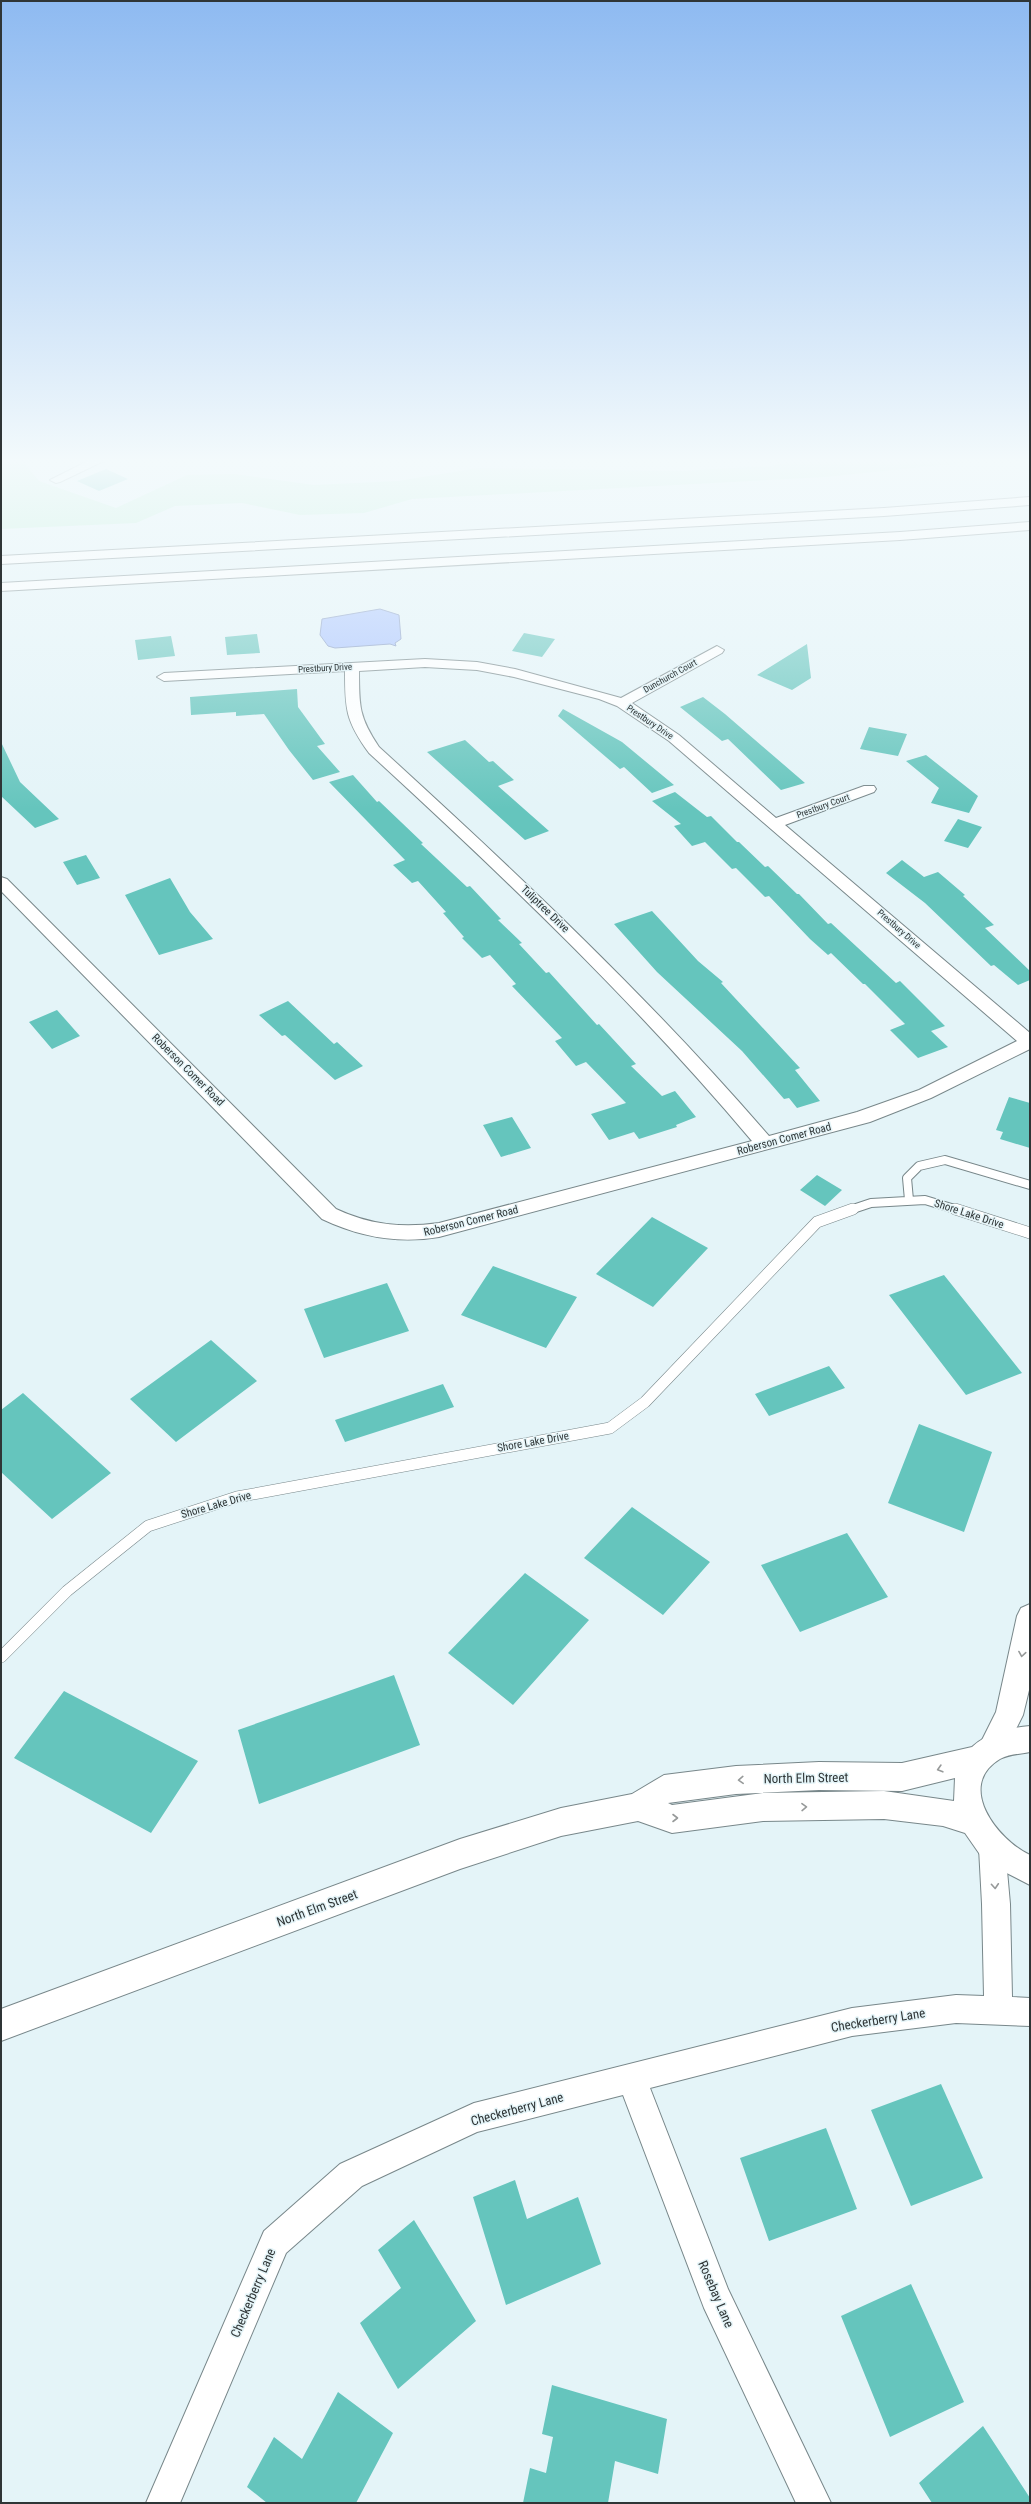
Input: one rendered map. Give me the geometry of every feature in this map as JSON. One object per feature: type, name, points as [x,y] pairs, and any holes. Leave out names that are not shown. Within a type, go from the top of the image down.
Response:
[{"type":"main road","points":[[1,587],[215,575]]},
{"type":"main road","points":[[1030,1616],[1015,1693],[1008,1714],[986,1752],[970,1772],[967,1787],[968,1804],[973,1821],[992,1848],[1011,1862],[1030,1870]]},
{"type":"main road","name":"North Elm Street","points":[[1,2025],[460,1854],[561,1822],[638,1806],[664,1789],[736,1780],[819,1776],[902,1777],[986,1752],[1012,1740],[1030,1739]]},
{"type":"main road","points":[[638,1806],[672,1819],[763,1807],[884,1805],[943,1812],[973,1821]]},
{"type":"street","name":"Dunchurch Court","points":[[622,703],[717,650]]},
{"type":"street","name":"Prestbury Drive","points":[[164,677],[425,663],[477,666],[515,673],[622,703],[674,738],[776,823],[1030,1042]]},
{"type":"street","name":"Tuliptree Drive","points":[[352,667],[352,706],[358,726],[374,750],[580,942],[724,1095],[765,1144]]},
{"type":"street","name":"Prestbury Court","points":[[776,823],[869,789]]},
{"type":"street","name":"Roberson Comer Road","points":[[1,882],[330,1214],[345,1222],[371,1231],[390,1234],[420,1234],[440,1230],[862,1117],[925,1094],[957,1080],[1030,1042]]},
{"type":"street","points":[[992,1848],[996,1904],[998,2009]]},
{"type":"street","name":"Checkerberry Lane","points":[[163,2503],[275,2242],[351,2175],[467,2121],[632,2080],[852,2022],[956,2008],[998,2009],[1030,2012]]},
{"type":"street","name":"Rosebay Lane","points":[[632,2080],[715,2297],[814,2503]]},
{"type":"lane","points":[[909,1200],[907,1178],[919,1166],[945,1160],[1030,1185]]},
{"type":"lane","name":"Shore Lake Drive","points":[[1,1657],[67,1591],[148,1526],[237,1497],[610,1428],[646,1402],[817,1222],[871,1203],[925,1200],[1030,1233]]},
{"type":"water","points":[[380,609],[399,615],[401,639],[395,643],[396,646],[390,644],[335,648],[328,646],[320,635],[322,619]]},
{"type":"building","points":[[524,633],[555,639],[542,657],[512,651]]},
{"type":"building","points":[[257,634],[260,653],[227,655],[225,637]]},
{"type":"building","points":[[171,636],[175,656],[138,660],[135,640]]},
{"type":"building","points":[[807,644],[811,678],[792,690],[757,675]]},
{"type":"building","points":[[297,689],[298,707],[325,744],[317,746],[340,772],[313,780],[289,750],[264,714],[236,716],[236,712],[191,715],[190,697]]},
{"type":"building","points":[[703,697],[805,783],[781,790],[728,739],[722,741],[680,707]]},
{"type":"building","points":[[563,709],[622,742],[674,785],[652,793],[624,767],[620,769],[558,716]]},
{"type":"building","points":[[869,727],[907,734],[898,756],[860,749]]},
{"type":"building","points":[[465,740],[489,762],[493,761],[514,780],[498,786],[549,831],[525,840],[427,752]]},
{"type":"building","points":[[1,742],[20,782],[59,819],[35,828],[1,796]]},
{"type":"building","points":[[926,755],[978,796],[969,813],[931,803],[939,788],[906,761]]},
{"type":"building","points":[[353,775],[377,802],[379,801],[423,843],[421,844],[467,887],[470,886],[501,919],[498,920],[522,943],[519,944],[546,973],[549,972],[597,1025],[599,1024],[636,1064],[631,1066],[662,1096],[675,1091],[696,1117],[676,1125],[677,1127],[639,1139],[634,1132],[609,1140],[591,1114],[626,1103],[586,1062],[576,1066],[555,1041],[562,1038],[512,986],[516,984],[490,955],[482,958],[462,938],[464,937],[443,913],[446,912],[418,881],[412,883],[393,865],[405,860],[329,782]]},
{"type":"building","points":[[675,792],[707,817],[711,816],[765,867],[768,866],[797,894],[799,894],[828,924],[831,923],[896,983],[900,981],[945,1026],[931,1031],[948,1047],[918,1058],[890,1030],[905,1024],[865,984],[863,984],[831,953],[828,955],[810,939],[769,896],[765,897],[736,868],[732,869],[705,842],[692,846],[674,826],[681,824],[652,801]]},
{"type":"building","points":[[958,819],[982,827],[968,848],[944,841]]},
{"type":"building","points":[[86,855],[100,878],[77,885],[63,862]]},
{"type":"building","points":[[902,860],[924,877],[938,872],[965,895],[963,896],[994,925],[985,928],[1030,971],[1030,980],[1018,985],[994,965],[991,966],[925,903],[886,873]]},
{"type":"building","points":[[170,878],[190,912],[213,939],[159,955],[125,895]]},
{"type":"building","points":[[652,911],[698,961],[723,982],[721,983],[800,1068],[795,1070],[820,1101],[797,1108],[789,1098],[784,1099],[742,1051],[657,972],[614,924]]},
{"type":"building","points":[[288,1001],[334,1044],[337,1042],[363,1066],[335,1080],[285,1035],[282,1036],[259,1015]]},
{"type":"building","points":[[57,1010],[80,1036],[52,1049],[29,1022]]},
{"type":"building","points":[[1009,1097],[1030,1103],[1030,1148],[1000,1139],[1003,1132],[996,1130]]},
{"type":"building","points":[[512,1117],[531,1148],[501,1157],[483,1125]]},
{"type":"building","points":[[817,1175],[842,1190],[825,1206],[800,1190]]},
{"type":"building","points":[[652,1217],[708,1248],[653,1307],[596,1274]]},
{"type":"building","points":[[493,1266],[577,1297],[546,1348],[461,1315]]},
{"type":"building","points":[[944,1275],[1022,1373],[966,1395],[889,1295]]},
{"type":"building","points":[[387,1283],[409,1331],[324,1358],[304,1309]]},
{"type":"building","points":[[211,1340],[257,1381],[176,1442],[130,1399]]},
{"type":"building","points":[[829,1366],[845,1388],[769,1416],[755,1394]]},
{"type":"building","points":[[443,1384],[454,1407],[345,1442],[335,1420]]},
{"type":"building","points":[[23,1393],[111,1473],[52,1519],[1,1472],[1,1410]]},
{"type":"building","points":[[919,1424],[992,1452],[964,1532],[888,1503]]},
{"type":"building","points":[[632,1507],[710,1562],[663,1615],[584,1558]]},
{"type":"building","points":[[847,1533],[888,1597],[800,1632],[761,1565]]},
{"type":"building","points":[[525,1573],[589,1620],[513,1705],[448,1653]]},
{"type":"building","points":[[394,1675],[420,1745],[259,1804],[238,1730]]},
{"type":"building","points":[[64,1691],[198,1761],[151,1833],[14,1758]]},
{"type":"building","points":[[941,2084],[983,2178],[911,2206],[871,2110]]},
{"type":"building","points":[[826,2128],[857,2209],[769,2241],[740,2158]]},
{"type":"building","points":[[515,2180],[527,2219],[578,2197],[601,2264],[506,2305],[473,2197]]},
{"type":"building","points":[[414,2220],[476,2321],[398,2389],[360,2323],[401,2288],[378,2250]]},
{"type":"building","points":[[911,2284],[964,2402],[890,2437],[841,2316]]},
{"type":"building","points":[[552,2385],[667,2419],[658,2474],[615,2461],[608,2503],[523,2503],[530,2468],[546,2473],[553,2437],[542,2434]]},
{"type":"building","points":[[338,2392],[393,2433],[356,2503],[267,2503],[247,2487],[274,2437],[302,2459]]},
{"type":"building","points":[[983,2426],[1030,2498],[1030,2503],[932,2503],[919,2483]]}]
